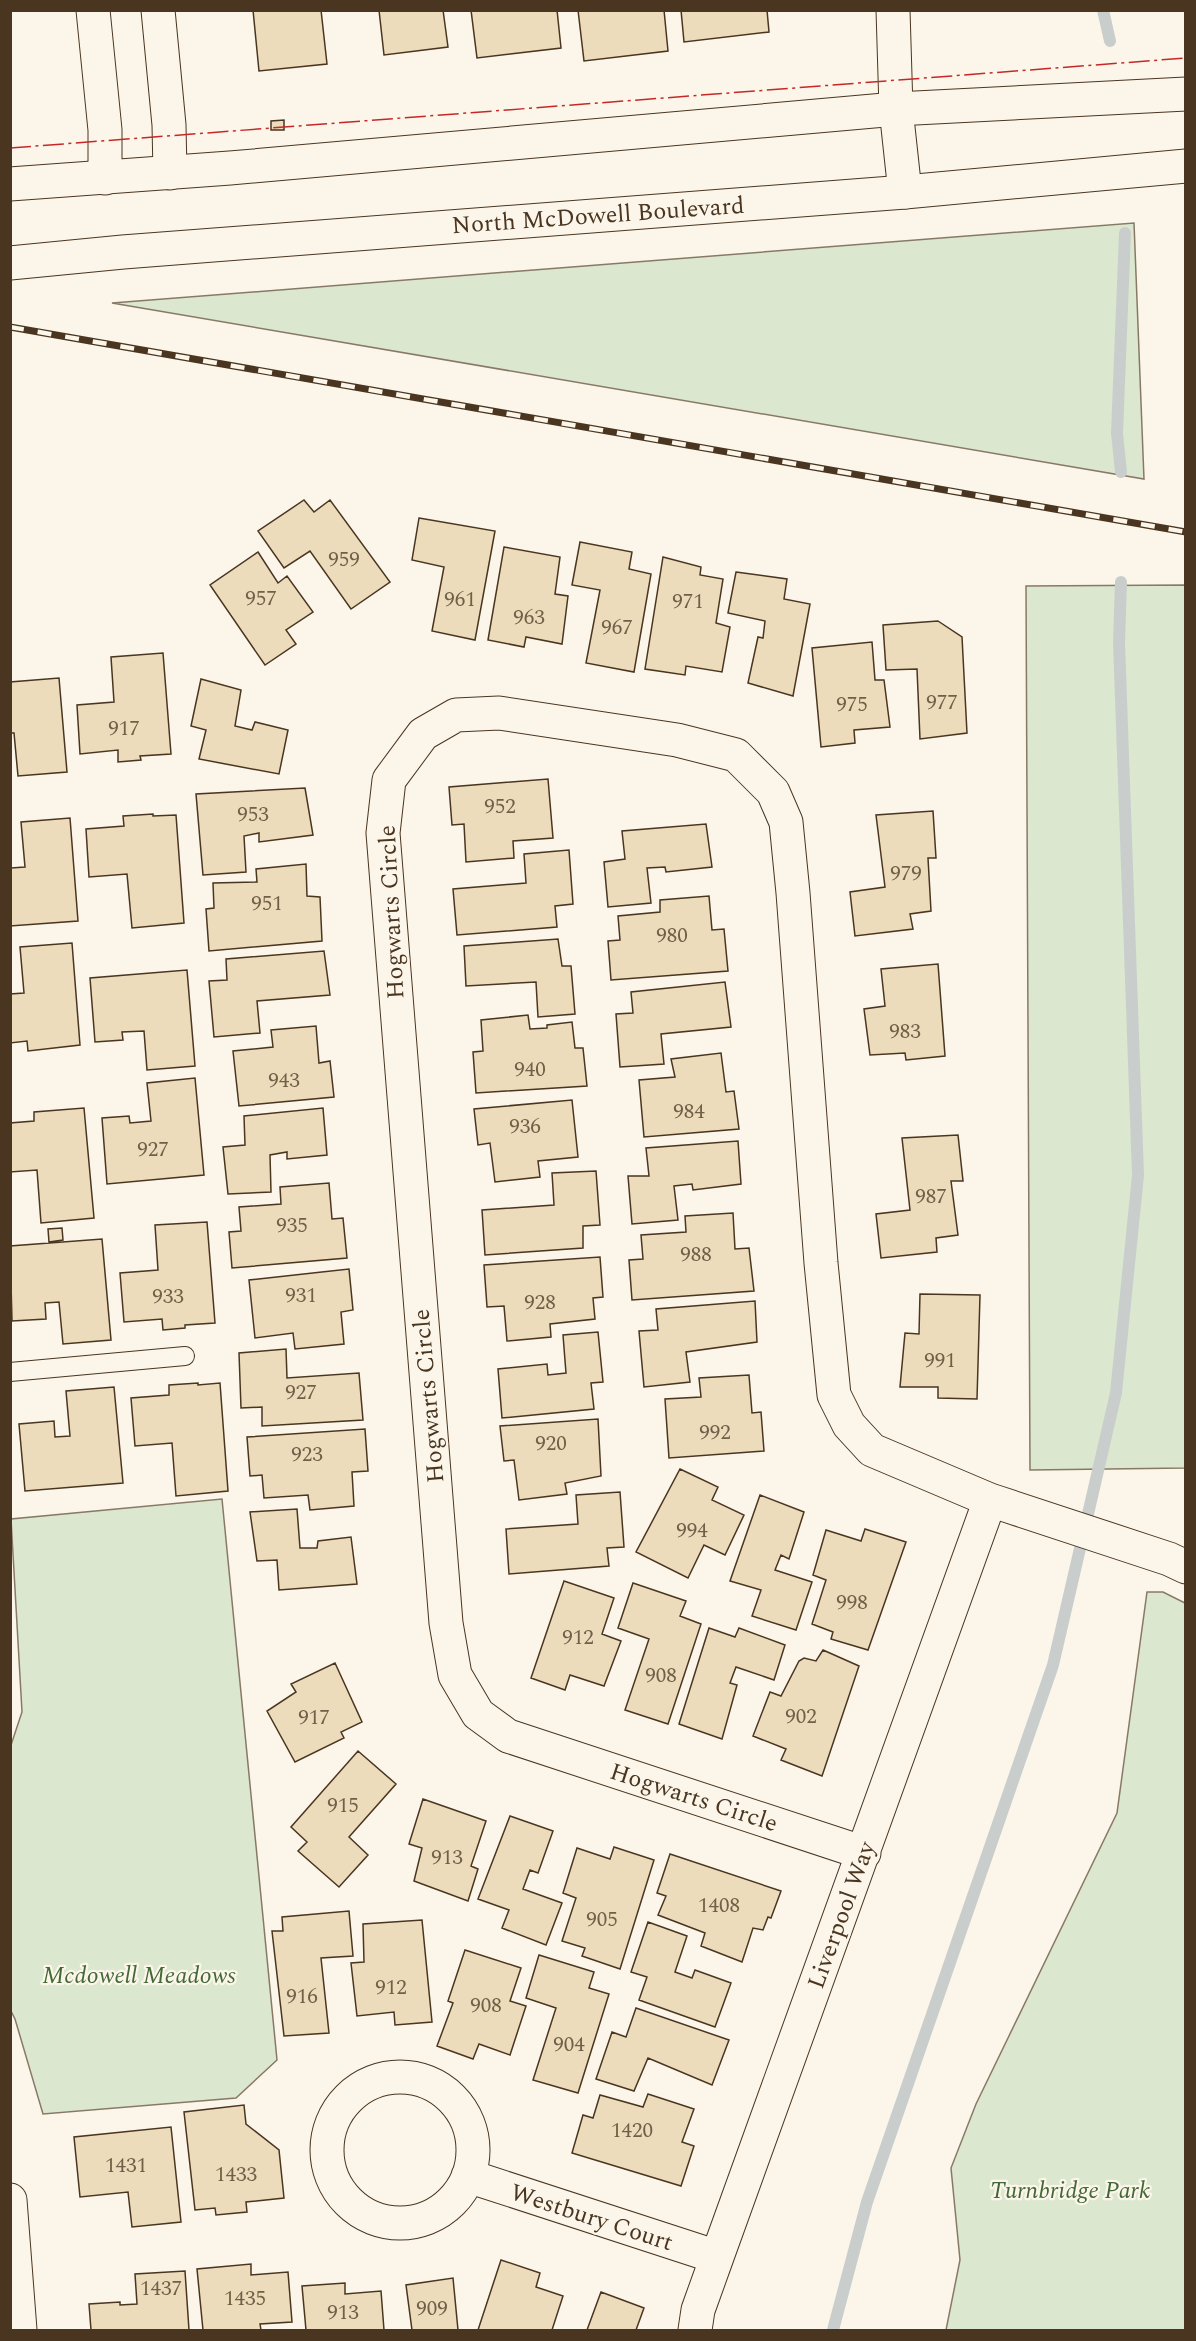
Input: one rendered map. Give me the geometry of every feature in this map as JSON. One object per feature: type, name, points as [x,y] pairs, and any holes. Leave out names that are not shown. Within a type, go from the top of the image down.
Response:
[{"type":"street","points":[[93,10],[105,130],[105,178]]},
{"type":"street","points":[[158,10],[169,125],[170,173]]},
{"type":"street","points":[[893,10],[896,109],[906,192]]},
{"type":"street","points":[[10,184],[170,173],[896,109],[1185,94]]},
{"type":"street","name":"North McDowell Boulevard","points":[[10,263],[159,249],[906,192],[1185,166]]},
{"type":"street","name":"Hogwarts Circle","points":[[864,1853],[508,1736],[478,1713],[455,1675],[446,1623],[383,833],[389,780],[423,734],[456,715],[498,713],[677,740],[736,755],[773,792],[786,822],[821,1263],[834,1395],[849,1425],[872,1450],[990,1500],[1178,1563]]},
{"type":"street","name":"Liverpool Way","points":[[695,2331],[698,2310],[990,1500]]},
{"type":"street","points":[[406,2077],[428,2082],[447,2094],[462,2111],[471,2132],[473,2154],[468,2176],[456,2196],[439,2212],[418,2221],[394,2223],[372,2217],[352,2205],[337,2187],[329,2166],[327,2143],[333,2121],[345,2102],[363,2087],[384,2079],[406,2077]]},
{"type":"street","name":"Westbury Court","points":[[468,2176],[717,2257]]},
{"type":"street","points":[[10,2200],[20,2331]]},
{"type":"lane","points":[[10,1372],[185,1356]]},
{"type":"green space","points":[[1134,223],[1144,479],[112,303]]},
{"type":"green space","points":[[1185,585],[1185,1468],[1030,1470],[1026,586]]},
{"type":"green space","name":"Mcdowell Meadows","points":[[222,1499],[277,2060],[236,2098],[43,2114],[11,2011],[10,1748],[22,1712],[11,1519]]},
{"type":"green space","name":"Turnbridge Park","points":[[1147,1592],[1163,1592],[1185,1603],[1185,2330],[946,2330],[960,2260],[951,2168],[976,2104],[1117,1813]]},
{"type":"building","points":[[253,10],[321,10],[327,64],[259,71]]},
{"type":"building","points":[[379,10],[443,10],[448,47],[384,55]]},
{"type":"building","points":[[471,10],[557,10],[561,48],[477,58]]},
{"type":"building","points":[[578,10],[664,10],[668,51],[584,61]]},
{"type":"building","points":[[681,10],[767,10],[769,32],[684,42]]},
{"type":"building","points":[[284,120],[284,130],[271,130],[271,121]]},
{"type":"building","points":[[304,500],[314,512],[330,500],[390,582],[351,609],[310,551],[284,568],[258,531]]},
{"type":"building","points":[[419,518],[495,531],[475,640],[432,631],[444,567],[412,560]]},
{"type":"building","points":[[580,542],[632,552],[629,569],[651,574],[634,672],[586,663],[600,590],[572,585]]},
{"type":"building","points":[[504,547],[560,557],[555,594],[568,596],[562,644],[526,637],[524,647],[488,640]]},
{"type":"building","points":[[258,552],[278,583],[287,576],[313,612],[286,630],[296,644],[265,665],[210,585]]},
{"type":"building","points":[[663,557],[701,567],[700,575],[723,579],[716,623],[730,627],[722,672],[686,666],[685,675],[645,669]]},
{"type":"building","points":[[736,572],[787,579],[784,599],[810,604],[793,696],[748,683],[758,637],[763,638],[765,621],[728,613]]},
{"type":"building","points":[[938,621],[962,637],[967,733],[920,739],[917,669],[886,670],[883,625]]},
{"type":"building","points":[[872,642],[875,680],[884,680],[890,727],[854,730],[855,743],[821,747],[812,648]]},
{"type":"building","points":[[163,653],[171,754],[140,756],[141,760],[118,762],[118,750],[80,754],[77,705],[114,702],[111,657]]},
{"type":"building","points":[[59,678],[67,772],[18,776],[14,733],[10,733],[10,682]]},
{"type":"building","points":[[201,679],[241,690],[235,726],[252,730],[255,722],[288,730],[279,774],[199,759],[206,730],[191,726]]},
{"type":"building","points":[[548,779],[553,838],[513,841],[514,858],[466,862],[464,824],[452,825],[449,787]]},
{"type":"building","points":[[305,788],[313,835],[259,842],[259,833],[244,836],[246,872],[203,875],[196,794]]},
{"type":"building","points":[[933,811],[936,858],[928,858],[931,911],[910,914],[913,929],[855,936],[850,892],[885,887],[876,815]]},
{"type":"building","points":[[153,814],[153,816],[176,815],[184,923],[132,928],[127,874],[89,877],[86,829],[124,826],[123,816]]},
{"type":"building","points":[[70,818],[78,921],[10,926],[10,857],[11,868],[25,867],[21,822]]},
{"type":"building","points":[[706,824],[712,867],[666,872],[665,867],[647,868],[651,903],[608,907],[604,862],[625,859],[622,831]]},
{"type":"building","points":[[569,850],[573,904],[555,906],[557,927],[457,935],[453,889],[526,883],[524,854]]},
{"type":"building","points":[[306,864],[307,896],[320,897],[322,941],[209,951],[206,909],[214,908],[213,883],[257,882],[256,869]]},
{"type":"building","points":[[709,896],[712,930],[724,929],[728,971],[611,980],[608,941],[620,940],[618,916],[660,912],[660,900]]},
{"type":"building","points":[[558,939],[562,966],[571,966],[575,1014],[538,1017],[536,982],[466,986],[464,946]]},
{"type":"building","points":[[72,943],[80,1045],[28,1051],[27,1041],[10,1043],[10,994],[24,993],[20,947]]},
{"type":"building","points":[[324,951],[330,995],[257,1001],[260,1033],[214,1037],[209,981],[227,980],[226,959]]},
{"type":"building","points":[[938,964],[945,1056],[906,1060],[905,1053],[870,1055],[864,1009],[885,1006],[881,969]]},
{"type":"building","points":[[187,970],[195,1066],[147,1070],[144,1031],[122,1032],[123,1040],[95,1042],[90,978]]},
{"type":"building","points":[[725,982],[731,1027],[661,1034],[664,1064],[620,1067],[616,1014],[633,1013],[631,992]]},
{"type":"building","points":[[528,1015],[530,1029],[547,1028],[547,1025],[572,1022],[575,1048],[583,1048],[587,1086],[476,1093],[473,1052],[483,1051],[481,1020]]},
{"type":"building","points":[[316,1026],[319,1063],[330,1061],[334,1097],[239,1106],[233,1051],[273,1047],[271,1030]]},
{"type":"building","points":[[721,1053],[726,1092],[734,1091],[739,1129],[644,1137],[639,1080],[675,1077],[671,1059]]},
{"type":"building","points":[[195,1078],[204,1175],[107,1184],[102,1118],[129,1116],[130,1123],[151,1121],[147,1083]]},
{"type":"building","points":[[572,1100],[578,1157],[538,1161],[540,1177],[495,1182],[490,1143],[478,1145],[474,1109]]},
{"type":"building","points":[[84,1108],[94,1218],[41,1223],[37,1170],[10,1172],[10,1123],[34,1121],[34,1112]]},
{"type":"building","points":[[323,1108],[327,1155],[287,1159],[287,1152],[270,1155],[271,1192],[228,1194],[223,1147],[245,1145],[244,1116]]},
{"type":"building","points":[[958,1135],[963,1181],[951,1181],[958,1235],[936,1238],[937,1252],[881,1258],[876,1214],[910,1210],[902,1138]]},
{"type":"building","points":[[738,1141],[741,1184],[693,1190],[692,1184],[674,1186],[678,1220],[632,1224],[628,1176],[649,1176],[646,1148]]},
{"type":"building","points":[[596,1171],[600,1225],[583,1226],[583,1248],[485,1255],[482,1210],[554,1205],[552,1173]]},
{"type":"building","points":[[329,1183],[332,1219],[343,1218],[347,1258],[232,1268],[229,1232],[241,1231],[239,1207],[281,1204],[280,1187]]},
{"type":"building","points":[[733,1213],[735,1249],[749,1248],[754,1291],[632,1300],[629,1260],[643,1259],[641,1235],[686,1232],[685,1216]]},
{"type":"building","points":[[207,1222],[215,1323],[185,1325],[185,1328],[163,1330],[162,1319],[124,1322],[120,1273],[158,1270],[155,1225]]},
{"type":"building","points":[[62,1228],[63,1240],[49,1242],[48,1229]]},
{"type":"building","points":[[102,1239],[111,1340],[63,1344],[59,1302],[45,1303],[46,1319],[12,1321],[10,1246]]},
{"type":"building","points":[[600,1257],[603,1297],[593,1298],[595,1319],[550,1324],[551,1337],[507,1341],[504,1306],[487,1307],[484,1265]]},
{"type":"building","points":[[349,1269],[353,1310],[341,1312],[344,1344],[295,1349],[293,1333],[255,1338],[249,1280]]},
{"type":"building","points":[[920,1294],[980,1295],[977,1399],[938,1398],[938,1387],[900,1387],[905,1333],[919,1334]]},
{"type":"building","points":[[755,1301],[757,1342],[686,1352],[690,1382],[644,1387],[639,1331],[658,1330],[656,1309]]},
{"type":"building","points":[[598,1332],[603,1382],[591,1383],[594,1409],[502,1418],[498,1369],[547,1364],[548,1375],[566,1373],[563,1335]]},
{"type":"building","points":[[286,1349],[287,1378],[359,1373],[363,1420],[262,1426],[262,1407],[241,1408],[239,1353]]},
{"type":"building","points":[[749,1375],[752,1413],[761,1412],[764,1451],[669,1458],[665,1399],[701,1397],[699,1378]]},
{"type":"building","points":[[198,1383],[198,1385],[220,1383],[228,1491],[176,1496],[172,1443],[135,1446],[131,1398],[169,1395],[169,1385]]},
{"type":"building","points":[[114,1387],[123,1483],[25,1491],[19,1424],[54,1421],[55,1437],[70,1436],[66,1391]]},
{"type":"building","points":[[598,1419],[601,1476],[565,1483],[567,1494],[519,1500],[514,1460],[504,1461],[500,1426]]},
{"type":"building","points":[[365,1429],[368,1471],[352,1472],[354,1506],[310,1510],[308,1495],[264,1498],[262,1475],[250,1476],[247,1437]]},
{"type":"building","points":[[680,1469],[718,1487],[712,1500],[744,1515],[725,1555],[704,1545],[688,1578],[636,1552]]},
{"type":"building","points":[[620,1492],[624,1547],[607,1548],[609,1566],[509,1574],[506,1529],[578,1524],[576,1495]]},
{"type":"building","points":[[760,1495],[804,1512],[789,1559],[781,1555],[775,1570],[812,1582],[796,1630],[752,1616],[761,1590],[730,1581]]},
{"type":"building","points":[[297,1509],[300,1548],[317,1548],[318,1541],[351,1537],[357,1584],[279,1590],[277,1560],[257,1561],[250,1512]]},
{"type":"building","points":[[865,1529],[906,1542],[868,1650],[831,1639],[833,1632],[812,1624],[826,1580],[813,1575],[826,1530],[861,1541]]},
{"type":"building","points":[[564,1581],[614,1598],[602,1634],[621,1641],[604,1686],[570,1675],[565,1690],[531,1678]]},
{"type":"building","points":[[633,1583],[686,1601],[680,1616],[701,1624],[668,1724],[625,1710],[649,1639],[618,1628]]},
{"type":"building","points":[[709,1628],[735,1637],[739,1628],[785,1645],[774,1680],[736,1667],[730,1683],[737,1685],[722,1739],[679,1724]]},
{"type":"building","points":[[823,1650],[859,1666],[822,1776],[781,1760],[786,1749],[753,1736],[770,1692],[781,1696],[799,1661],[804,1658],[816,1661]]},
{"type":"building","points":[[335,1663],[362,1722],[341,1732],[344,1738],[295,1762],[267,1711],[296,1692],[291,1684]]},
{"type":"building","points":[[358,1751],[396,1784],[349,1837],[368,1855],[339,1887],[298,1851],[307,1842],[291,1827]]},
{"type":"building","points":[[423,1799],[486,1821],[471,1866],[478,1869],[468,1901],[414,1881],[422,1848],[409,1844]]},
{"type":"building","points":[[510,1816],[553,1831],[538,1873],[530,1870],[523,1889],[562,1903],[546,1945],[502,1928],[509,1910],[478,1899]]},
{"type":"building","points":[[614,1847],[654,1860],[620,1969],[582,1956],[585,1948],[562,1941],[576,1898],[563,1893],[577,1848],[610,1859]]},
{"type":"building","points":[[670,1854],[781,1891],[771,1918],[768,1917],[763,1930],[753,1928],[742,1962],[701,1946],[705,1933],[658,1915],[666,1896],[657,1893]]},
{"type":"building","points":[[349,1911],[353,1956],[321,1958],[329,2033],[284,2036],[272,1931],[283,1931],[282,1917]]},
{"type":"building","points":[[422,1920],[432,2022],[395,2025],[394,2012],[357,2016],[351,1963],[364,1962],[363,1924]]},
{"type":"building","points":[[648,1922],[687,1936],[675,1972],[692,1978],[695,1970],[731,1983],[715,2027],[639,2000],[647,1977],[631,1972]]},
{"type":"building","points":[[465,1950],[521,1968],[510,2001],[526,2006],[510,2055],[479,2044],[473,2059],[437,2046],[453,2003],[448,2001]]},
{"type":"building","points":[[539,1955],[594,1972],[589,1988],[609,1994],[578,2093],[533,2080],[556,2008],[526,1998]]},
{"type":"building","points":[[636,2008],[729,2040],[712,2085],[648,2058],[634,2091],[596,2079],[612,2032],[626,2037]]},
{"type":"building","points":[[648,2094],[694,2109],[682,2142],[694,2146],[681,2186],[572,2153],[583,2115],[593,2118],[600,2095],[643,2107]]},
{"type":"building","points":[[244,2105],[246,2124],[279,2150],[284,2198],[246,2202],[247,2212],[216,2215],[215,2208],[195,2210],[184,2112]]},
{"type":"building","points":[[171,2127],[181,2222],[132,2227],[128,2192],[80,2197],[74,2137]]},
{"type":"building","points":[[501,2260],[540,2273],[536,2287],[563,2296],[552,2330],[478,2330]]},
{"type":"building","points":[[251,2264],[251,2275],[288,2272],[292,2322],[260,2324],[261,2330],[203,2330],[197,2269]]},
{"type":"building","points":[[185,2271],[189,2330],[91,2330],[89,2304],[120,2302],[120,2305],[137,2304],[135,2274]]},
{"type":"building","points":[[453,2278],[458,2330],[412,2330],[406,2285]]},
{"type":"building","points":[[345,2283],[345,2294],[381,2291],[384,2330],[306,2330],[302,2286]]},
{"type":"building","points":[[601,2292],[644,2308],[636,2330],[587,2330]]},
{"type":"waterway","points":[[1103,10],[1110,41]]},
{"type":"waterway","points":[[1121,472],[1117,433],[1125,233]]},
{"type":"waterway","points":[[833,2330],[867,2202],[1053,1665],[1116,1393],[1138,1175],[1119,642],[1121,582]]},
{"type":"railway","points":[[10,327],[1186,532]]},
{"type":"power","points":[[10,148],[1186,58]]}]
